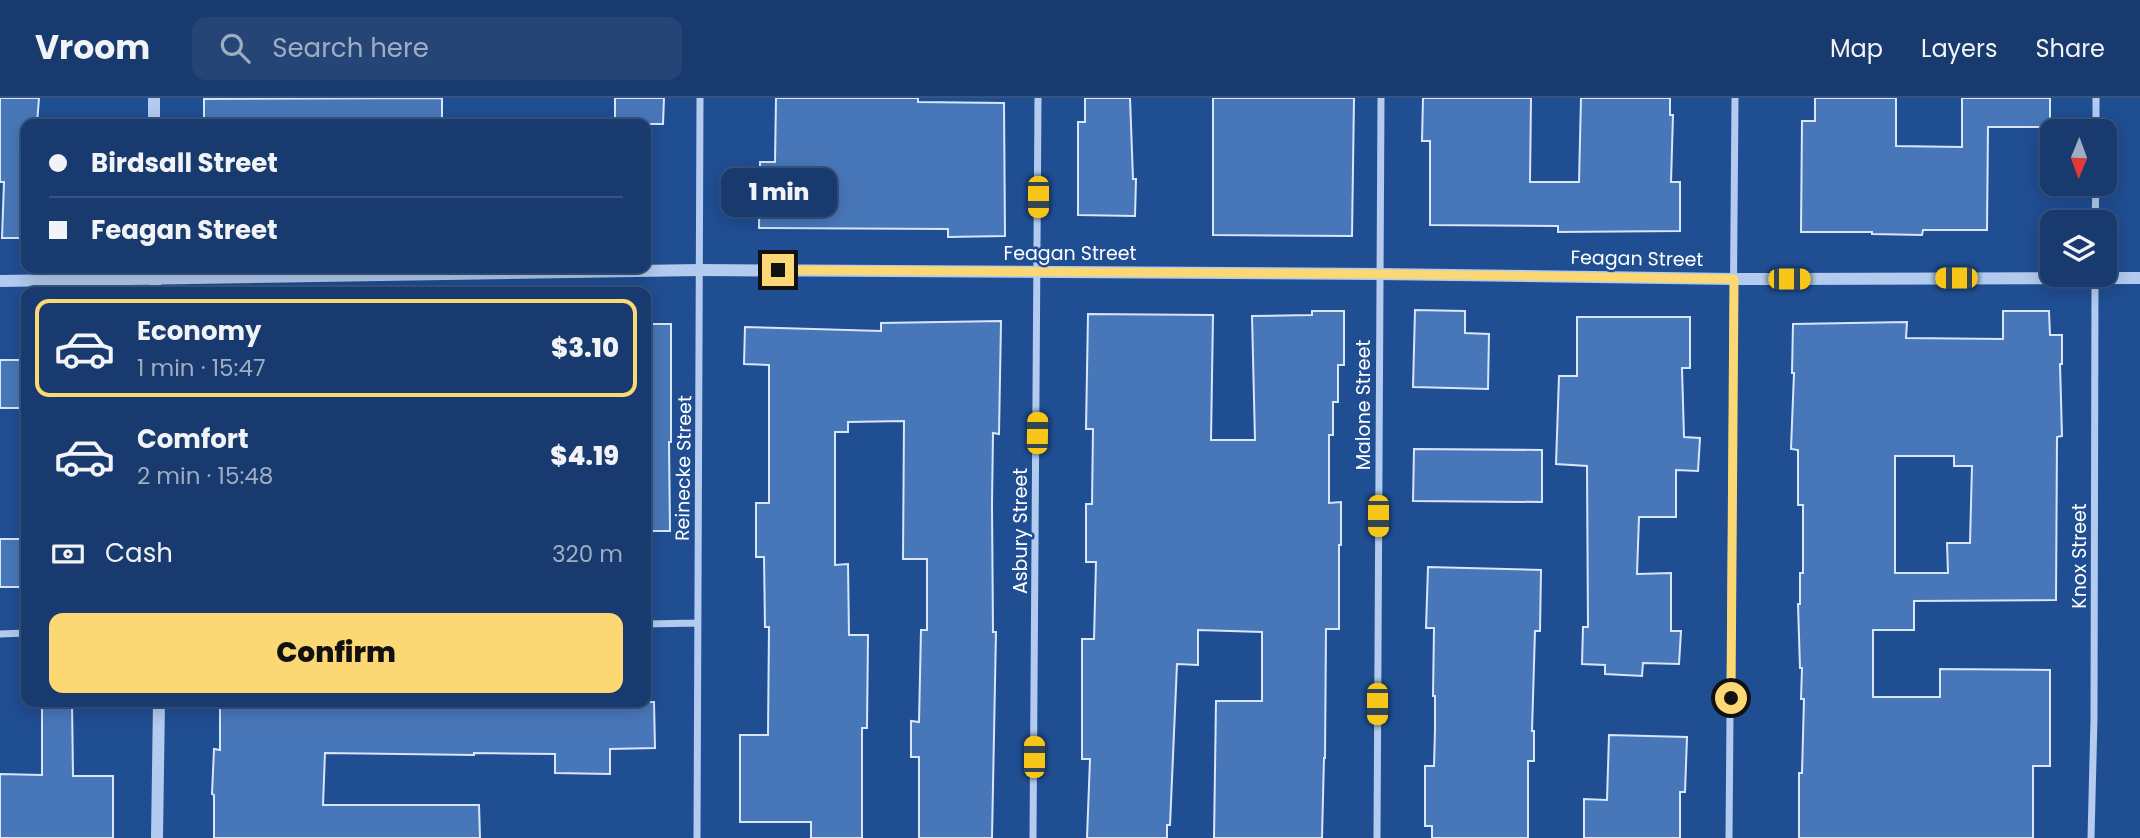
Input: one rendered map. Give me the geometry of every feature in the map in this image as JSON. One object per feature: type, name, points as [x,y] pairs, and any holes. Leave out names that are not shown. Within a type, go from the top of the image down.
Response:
[{"type":"street","points":[[154,98],[154,119]]},
{"type":"street","name":"Reinecke Street","points":[[697,838],[700,98]]},
{"type":"street","name":"Asbury Street","points":[[1033,838],[1038,98]]},
{"type":"street","name":"Malone Street","points":[[1377,838],[1381,98]]},
{"type":"street","points":[[1730,838],[1735,98]]},
{"type":"street","points":[[2096,98],[2096,119]]},
{"type":"street","name":"Feagan Street","points":[[651,270],[1379,274],[1734,279],[2040,276]]},
{"type":"street","name":"Feagan Street","points":[[0,281],[155,273]]},
{"type":"street","name":"Feagan Street","points":[[2117,277],[2140,278]]},
{"type":"street","name":"Knox Street","points":[[2091,838],[2094,719],[2095,287]]},
{"type":"street","points":[[651,624],[697,623]]},
{"type":"street","points":[[0,634],[21,634]]},
{"type":"street","points":[[157,838],[159,707]]},
{"type":"building","points":[[0,98],[39,98],[37,119],[21,119],[21,238],[2,238],[4,182],[0,182]]},
{"type":"building","points":[[442,98],[442,119],[204,119],[204,99]]},
{"type":"building","points":[[615,98],[664,98],[663,124],[651,124],[651,119],[615,119]]},
{"type":"building","points":[[776,98],[918,98],[918,102],[1004,103],[1005,236],[948,237],[948,229],[759,228],[760,162],[775,162]]},
{"type":"building","points":[[1085,98],[1130,98],[1133,179],[1136,179],[1135,216],[1078,215],[1078,122],[1085,122]]},
{"type":"building","points":[[1213,98],[1354,98],[1352,236],[1213,235]]},
{"type":"building","points":[[1423,98],[1531,98],[1530,182],[1579,182],[1581,98],[1670,98],[1670,115],[1673,115],[1671,182],[1680,182],[1680,231],[1558,232],[1558,226],[1430,225],[1430,141],[1422,141]]},
{"type":"building","points":[[1815,98],[1896,98],[1896,146],[1962,147],[1962,98],[2050,98],[2050,119],[2040,119],[2040,127],[1988,127],[1987,230],[1923,230],[1922,235],[1801,232],[1802,121],[1815,121]]},
{"type":"building","points":[[1415,310],[1465,311],[1465,333],[1489,334],[1488,389],[1413,387]]},
{"type":"building","points":[[1312,311],[1344,311],[1344,365],[1338,365],[1338,402],[1333,402],[1333,435],[1329,435],[1329,503],[1341,502],[1341,545],[1339,629],[1326,629],[1322,838],[1214,838],[1216,701],[1262,701],[1262,632],[1198,630],[1198,665],[1177,664],[1170,825],[1167,825],[1167,838],[1087,838],[1090,759],[1082,759],[1082,639],[1094,639],[1096,562],[1086,562],[1086,504],[1092,504],[1093,429],[1086,429],[1088,314],[1213,315],[1211,440],[1255,440],[1252,316],[1312,315]]},
{"type":"building","points":[[2003,311],[2049,311],[2050,335],[2062,335],[2062,436],[2057,437],[2056,600],[1914,601],[1914,630],[1873,630],[1873,697],[1940,697],[1940,669],[2050,670],[2050,766],[2033,766],[2033,838],[1799,838],[1799,773],[1802,773],[1804,699],[1801,699],[1798,604],[1800,573],[1803,573],[1803,505],[1798,505],[1798,450],[1791,449],[1793,324],[1907,322],[1906,338],[2003,339]],"holes":[[[1895,456],[1954,456],[1954,466],[1972,466],[1970,543],[1947,543],[1948,573],[1895,573]]]},
{"type":"building","points":[[1577,317],[1690,317],[1690,368],[1682,368],[1684,437],[1700,438],[1698,471],[1676,470],[1676,517],[1639,517],[1637,574],[1671,573],[1671,631],[1681,631],[1679,664],[1643,663],[1642,676],[1605,674],[1605,665],[1582,664],[1583,627],[1588,627],[1587,466],[1556,464],[1559,376],[1577,376]]},
{"type":"building","points":[[1001,321],[999,434],[993,433],[993,632],[996,632],[992,838],[919,838],[919,757],[911,757],[911,721],[919,722],[921,630],[927,630],[927,559],[903,559],[904,421],[848,422],[848,432],[835,432],[835,565],[848,564],[849,635],[868,635],[867,728],[862,728],[862,838],[811,838],[811,822],[740,822],[740,735],[768,735],[769,627],[765,627],[764,557],[756,557],[756,503],[769,503],[769,365],[744,364],[745,327],[881,331],[881,323]]},
{"type":"building","points":[[651,324],[671,324],[670,531],[651,531]]},
{"type":"building","points":[[0,360],[21,360],[21,408],[0,408]]},
{"type":"building","points":[[1414,449],[1542,450],[1542,502],[1413,501]]},
{"type":"building","points":[[0,539],[21,539],[21,587],[0,587]]},
{"type":"building","points":[[1428,567],[1541,570],[1540,631],[1535,631],[1532,731],[1534,761],[1528,761],[1528,838],[1432,838],[1432,826],[1425,826],[1425,766],[1434,766],[1435,730],[1434,628],[1426,628]]},
{"type":"building","points":[[651,702],[654,702],[655,748],[610,749],[610,774],[555,773],[555,754],[325,753],[323,805],[479,805],[480,838],[214,838],[214,749],[220,750],[220,707],[651,707]]},
{"type":"building","points":[[42,707],[72,707],[73,776],[113,776],[113,838],[0,838],[0,774],[42,775]]},
{"type":"building","points":[[1609,735],[1687,737],[1685,792],[1680,792],[1680,838],[1584,838],[1584,799],[1607,800]]},
{"type":"route","points":[[778,270],[1734,279],[1731,698]]}]
